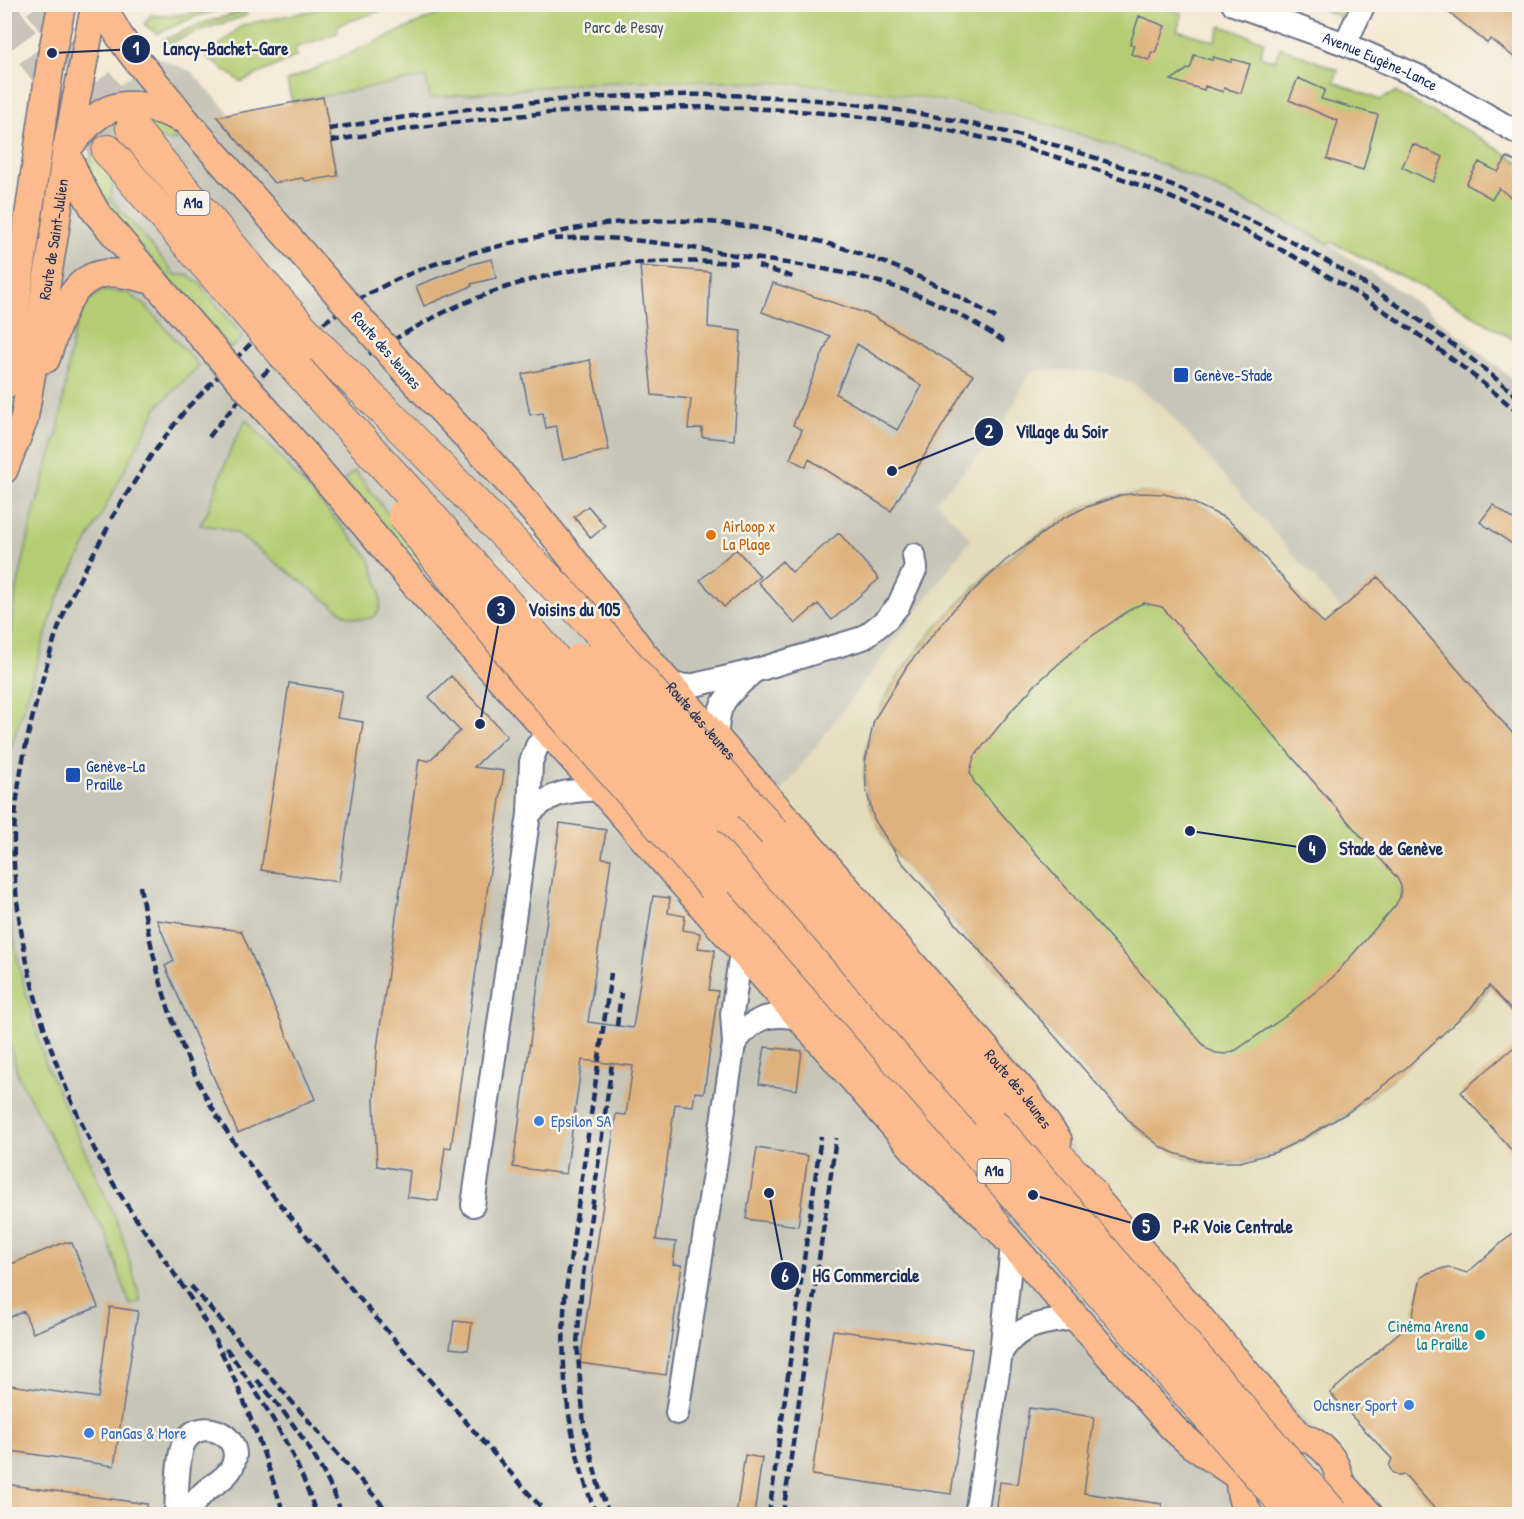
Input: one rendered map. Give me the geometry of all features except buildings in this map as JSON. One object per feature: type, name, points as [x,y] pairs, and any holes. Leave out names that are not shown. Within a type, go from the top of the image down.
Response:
[{"type":"highway","name":"A1a","points":[[132,128],[319,394],[442,529],[551,655],[695,828],[1293,1515]]},
{"type":"highway","name":"A1a","points":[[108,151],[244,286],[317,345],[375,422],[573,650],[722,814],[1332,1515]]},
{"type":"highway","points":[[317,345],[389,415],[557,587],[1091,1193]]},
{"type":"highway","points":[[319,394],[400,510],[518,663],[940,1148],[1003,1235]]},
{"type":"main road","name":"Route de Saint-Julien","points":[[4,386],[52,53],[62,4]]},
{"type":"main road","name":"Route de Saint-Julien","points":[[4,470],[24,420],[66,151],[95,4]]},
{"type":"main road","name":"Route des Jeunes","points":[[104,4],[106,13],[124,43],[186,121],[417,384],[541,519],[600,593],[642,651],[1026,1095],[1045,1119],[1091,1193],[1300,1436]]},
{"type":"main road","points":[[46,97],[79,182],[96,212],[417,587],[600,789],[925,1162],[1003,1235],[1173,1428],[1192,1445],[1240,1478]]},
{"type":"main road","points":[[33,184],[95,118],[108,110],[123,105],[142,106],[162,110],[186,121]]},
{"type":"main road","points":[[24,420],[68,300],[77,287],[91,278],[113,273],[154,282]]},
{"type":"main road","points":[[550,735],[642,651]]},
{"type":"main road","points":[[1244,1511],[1240,1478],[1244,1465],[1251,1453],[1261,1444],[1286,1435],[1300,1436],[1318,1444],[1330,1454],[1338,1468],[1341,1483],[1339,1497],[1332,1515]]},
{"type":"main road","points":[[1341,1483],[1369,1515]]},
{"type":"street","name":"Avenue Eugène-Lance","points":[[1233,4],[1283,13],[1345,44],[1422,78],[1520,134]]},
{"type":"street","points":[[1345,44],[1364,4]]},
{"type":"street","points":[[671,686],[690,686],[754,672],[863,638],[886,621],[898,606],[916,568],[914,555]]},
{"type":"street","points":[[717,739],[717,719],[724,700],[754,672]]},
{"type":"street","points":[[473,1205],[529,814],[531,762],[537,746],[550,735]]},
{"type":"street","points":[[529,814],[542,802],[559,793],[600,789]]},
{"type":"street","points":[[677,1413],[734,1044],[732,1014],[741,951]]},
{"type":"street","points":[[734,1044],[751,1024],[762,1018],[785,1015],[800,1018]]},
{"type":"street","points":[[976,1515],[1001,1353],[1003,1235]]},
{"type":"street","points":[[1001,1353],[1008,1342],[1032,1325],[1075,1318]]},
{"type":"street","points":[[176,1515],[184,1444],[195,1432],[203,1429],[220,1431],[232,1443],[235,1452],[232,1468],[227,1475],[203,1494],[185,1515]]},
{"type":"shaded area","points":[[158,58],[191,71],[229,113],[222,120],[323,96],[427,76],[431,98],[593,83],[739,82],[831,88],[911,97],[992,112],[1082,135],[1241,198],[1329,244],[1426,309],[1519,384],[1519,811],[1163,406],[1133,384],[1102,372],[1080,371],[1031,371],[997,436],[936,501],[971,539],[778,797],[1039,1097],[1087,1169],[1387,1514],[5,1514],[5,252],[113,164],[113,86]]},
{"type":"shaded area","points":[[1031,371],[1102,372],[1133,384],[1163,405],[1519,811],[1519,1514],[1387,1514],[1087,1169],[1039,1097],[778,797],[971,539],[935,502],[997,436]]},
{"type":"green space","points":[[216,4],[234,5],[194,17],[157,34],[144,24],[151,15],[184,14]]},
{"type":"green space","name":"Parc de Pesay","points":[[900,4],[988,9],[989,4],[1150,5],[1182,13],[1177,30],[1215,41],[1221,26],[1264,41],[1260,56],[1275,61],[1280,47],[1338,70],[1334,82],[1380,100],[1395,92],[1470,132],[1519,162],[1519,343],[1444,298],[1331,242],[1329,244],[1239,198],[1177,171],[1082,135],[1024,118],[964,105],[840,88],[715,81],[593,83],[430,98],[426,77],[292,102],[287,81],[459,5]]},
{"type":"green space","points":[[339,5],[382,5],[383,10],[338,25],[338,33],[295,48],[297,56],[241,82],[207,57],[242,25]]},
{"type":"green space","points":[[1310,5],[1353,5],[1344,18]]},
{"type":"green space","points":[[245,11],[247,15],[243,17],[200,30],[170,43],[163,40],[200,24]]},
{"type":"green space","points":[[136,114],[165,126],[178,140],[169,141],[127,130],[108,145],[109,174],[113,185],[110,198],[176,275],[187,275],[203,285],[202,287],[243,337],[231,348],[108,210],[109,201],[93,180],[90,164],[96,141],[110,127]]},
{"type":"green space","points":[[102,291],[126,292],[145,305],[199,366],[158,406],[56,602],[5,767],[5,669],[16,594],[33,516],[59,427],[73,335],[85,304]]},
{"type":"green space","points":[[246,419],[368,556],[381,602],[374,616],[364,619],[346,615],[236,533],[218,527],[200,525],[207,513],[230,451]]},
{"type":"green space","points":[[355,471],[485,640],[484,641],[344,480]]},
{"type":"green space","points":[[1142,493],[1182,499],[1207,509],[1241,531],[1489,812],[1490,977],[1486,992],[1463,1016],[1409,1064],[1356,1107],[1295,1144],[1264,1156],[1233,1163],[1203,1162],[1174,1153],[1156,1143],[1132,1124],[900,860],[878,825],[869,800],[864,774],[873,727],[889,692],[912,657],[939,624],[970,592],[1033,539],[1080,509],[1100,501]]},
{"type":"green space","points":[[4,890],[20,971],[46,1065],[121,1231],[141,1301],[130,1305],[106,1234],[19,1078],[5,1027]]},
{"type":"tunnel","points":[[40,4],[132,128]]},
{"type":"tunnel","points":[[4,15],[108,151]]},
{"type":"railway","points":[[329,129],[511,104],[572,99],[695,95],[817,100],[914,113],[1009,133],[1101,160],[1192,194],[1279,235],[1363,283],[1444,338],[1520,399]]},
{"type":"railway","points":[[331,141],[523,115],[587,110],[716,107],[844,115],[938,129],[1030,149],[1119,178],[1205,212],[1289,254],[1369,301],[1446,355],[1520,414]]},
{"type":"railway","points":[[209,437],[254,384],[279,360],[332,317],[361,298],[424,268],[448,260],[533,238],[596,225],[672,220],[722,223],[770,230],[818,241],[912,274],[956,295],[999,320]]},
{"type":"railway","points":[[554,239],[600,238],[645,241],[808,266],[862,277],[929,300],[960,315],[1006,343]]},
{"type":"railway","points":[[369,354],[450,309],[498,290],[532,280],[599,266],[633,263],[742,263]]},
{"type":"railway","points":[[758,266],[793,277]]},
{"type":"railway","points":[[111,519],[152,454],[187,408],[270,324]]},
{"type":"railway","points":[[108,527],[79,580],[60,622],[34,710],[24,754],[17,797],[14,841],[17,903],[23,943],[42,1021],[70,1097],[116,1188],[190,1298],[215,1340],[249,1413],[284,1514]]},
{"type":"railway","points":[[140,886],[155,963],[170,1013],[200,1085],[230,1136],[264,1184],[301,1229],[416,1365],[547,1514]]},
{"type":"railway","points":[[596,1514],[579,1462],[568,1408],[564,1326],[565,1298],[611,973]]},
{"type":"railway","points":[[617,1026],[621,993]]},
{"type":"railway","points":[[609,1514],[598,1484],[584,1425],[577,1344],[582,1282],[612,1063]]},
{"type":"railway","points":[[769,1514],[821,1136]]},
{"type":"railway","points":[[783,1514],[836,1138]]},
{"type":"railway","points":[[191,1286],[390,1514]]},
{"type":"railway","points":[[226,1348],[253,1387],[289,1448],[316,1514]]},
{"type":"railway","points":[[257,1380],[306,1443],[326,1477],[342,1514]]},
{"type":"place","name":"Lancy-Bachet-Gare","points":[[52,53]]},
{"type":"place","name":"Genève-Stade","points":[[1181,375]]},
{"type":"place","name":"Village du Soir","points":[[892,471]]},
{"type":"place","name":"Airloop x La Plage","points":[[711,535]]},
{"type":"place","name":"Voisins du 105","points":[[480,724]]},
{"type":"place","name":"Genève-La Praille","points":[[73,775]]},
{"type":"place","name":"Stade de Genève","points":[[1190,831]]},
{"type":"place","name":"Epsilon SA","points":[[539,1121]]},
{"type":"place","name":"HG Commerciale","points":[[769,1193]]},
{"type":"place","name":"P+R Voie Centrale","points":[[1033,1195]]},
{"type":"place","name":"Cinéma Arena la Praille","points":[[1480,1335]]},
{"type":"place","name":"Ochsner Sport","points":[[1409,1405]]},
{"type":"place","name":"PanGas & More","points":[[89,1433]]}]
